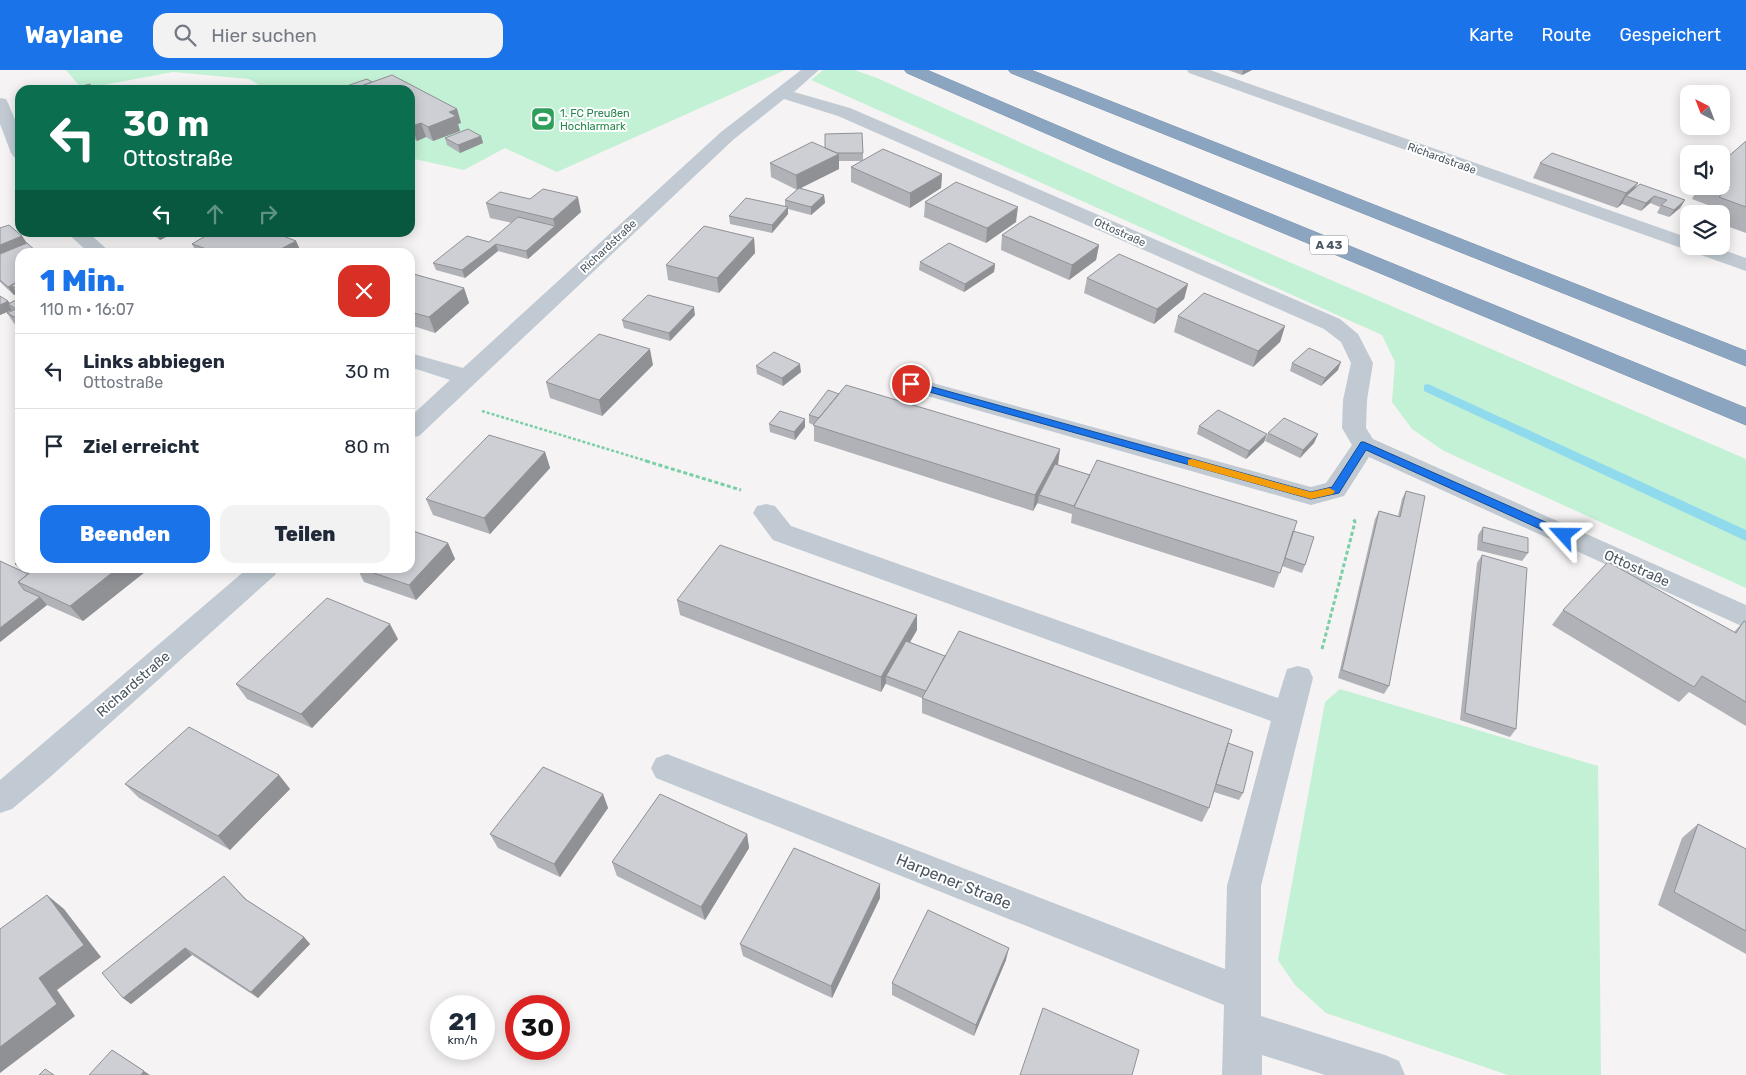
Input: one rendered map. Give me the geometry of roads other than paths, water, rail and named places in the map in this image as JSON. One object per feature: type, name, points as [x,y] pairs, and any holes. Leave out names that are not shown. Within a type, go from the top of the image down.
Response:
[{"type":"highway","name":"A 43","points":[[913,70],[1120,159],[1746,417]]},
{"type":"highway","points":[[1016,70],[1746,359]]},
{"type":"street","name":"Richardstraße","points":[[415,425],[727,136],[811,70]]},
{"type":"street","name":"Richardstraße","points":[[1195,70],[1680,242]]},
{"type":"street","name":"Ottostraße","points":[[781,94],[844,112],[1332,324],[1350,339],[1362,363],[1355,400],[1354,428],[1364,445],[1746,617]]},
{"type":"street","points":[[0,103],[15,140]]},
{"type":"street","points":[[81,237],[95,248]]},
{"type":"street","name":"Richardstraße","points":[[1715,255],[1746,266]]},
{"type":"street","points":[[415,361],[466,376]]},
{"type":"street","points":[[911,384],[1311,496],[1335,490],[1364,445]]},
{"type":"street","points":[[766,513],[782,533],[1288,714]]},
{"type":"street","name":"Richardstraße","points":[[0,799],[38,768],[259,573]]},
{"type":"street","points":[[1242,1075],[1244,886],[1298,678]]},
{"type":"street","name":"Harpener Straße","points":[[667,768],[1242,1012],[1385,1075]]},
{"type":"waterway","points":[[1428,388],[1746,536]]},
{"type":"place","name":"1. FC Preußen Hochlarmark","points":[[543,119]]}]
